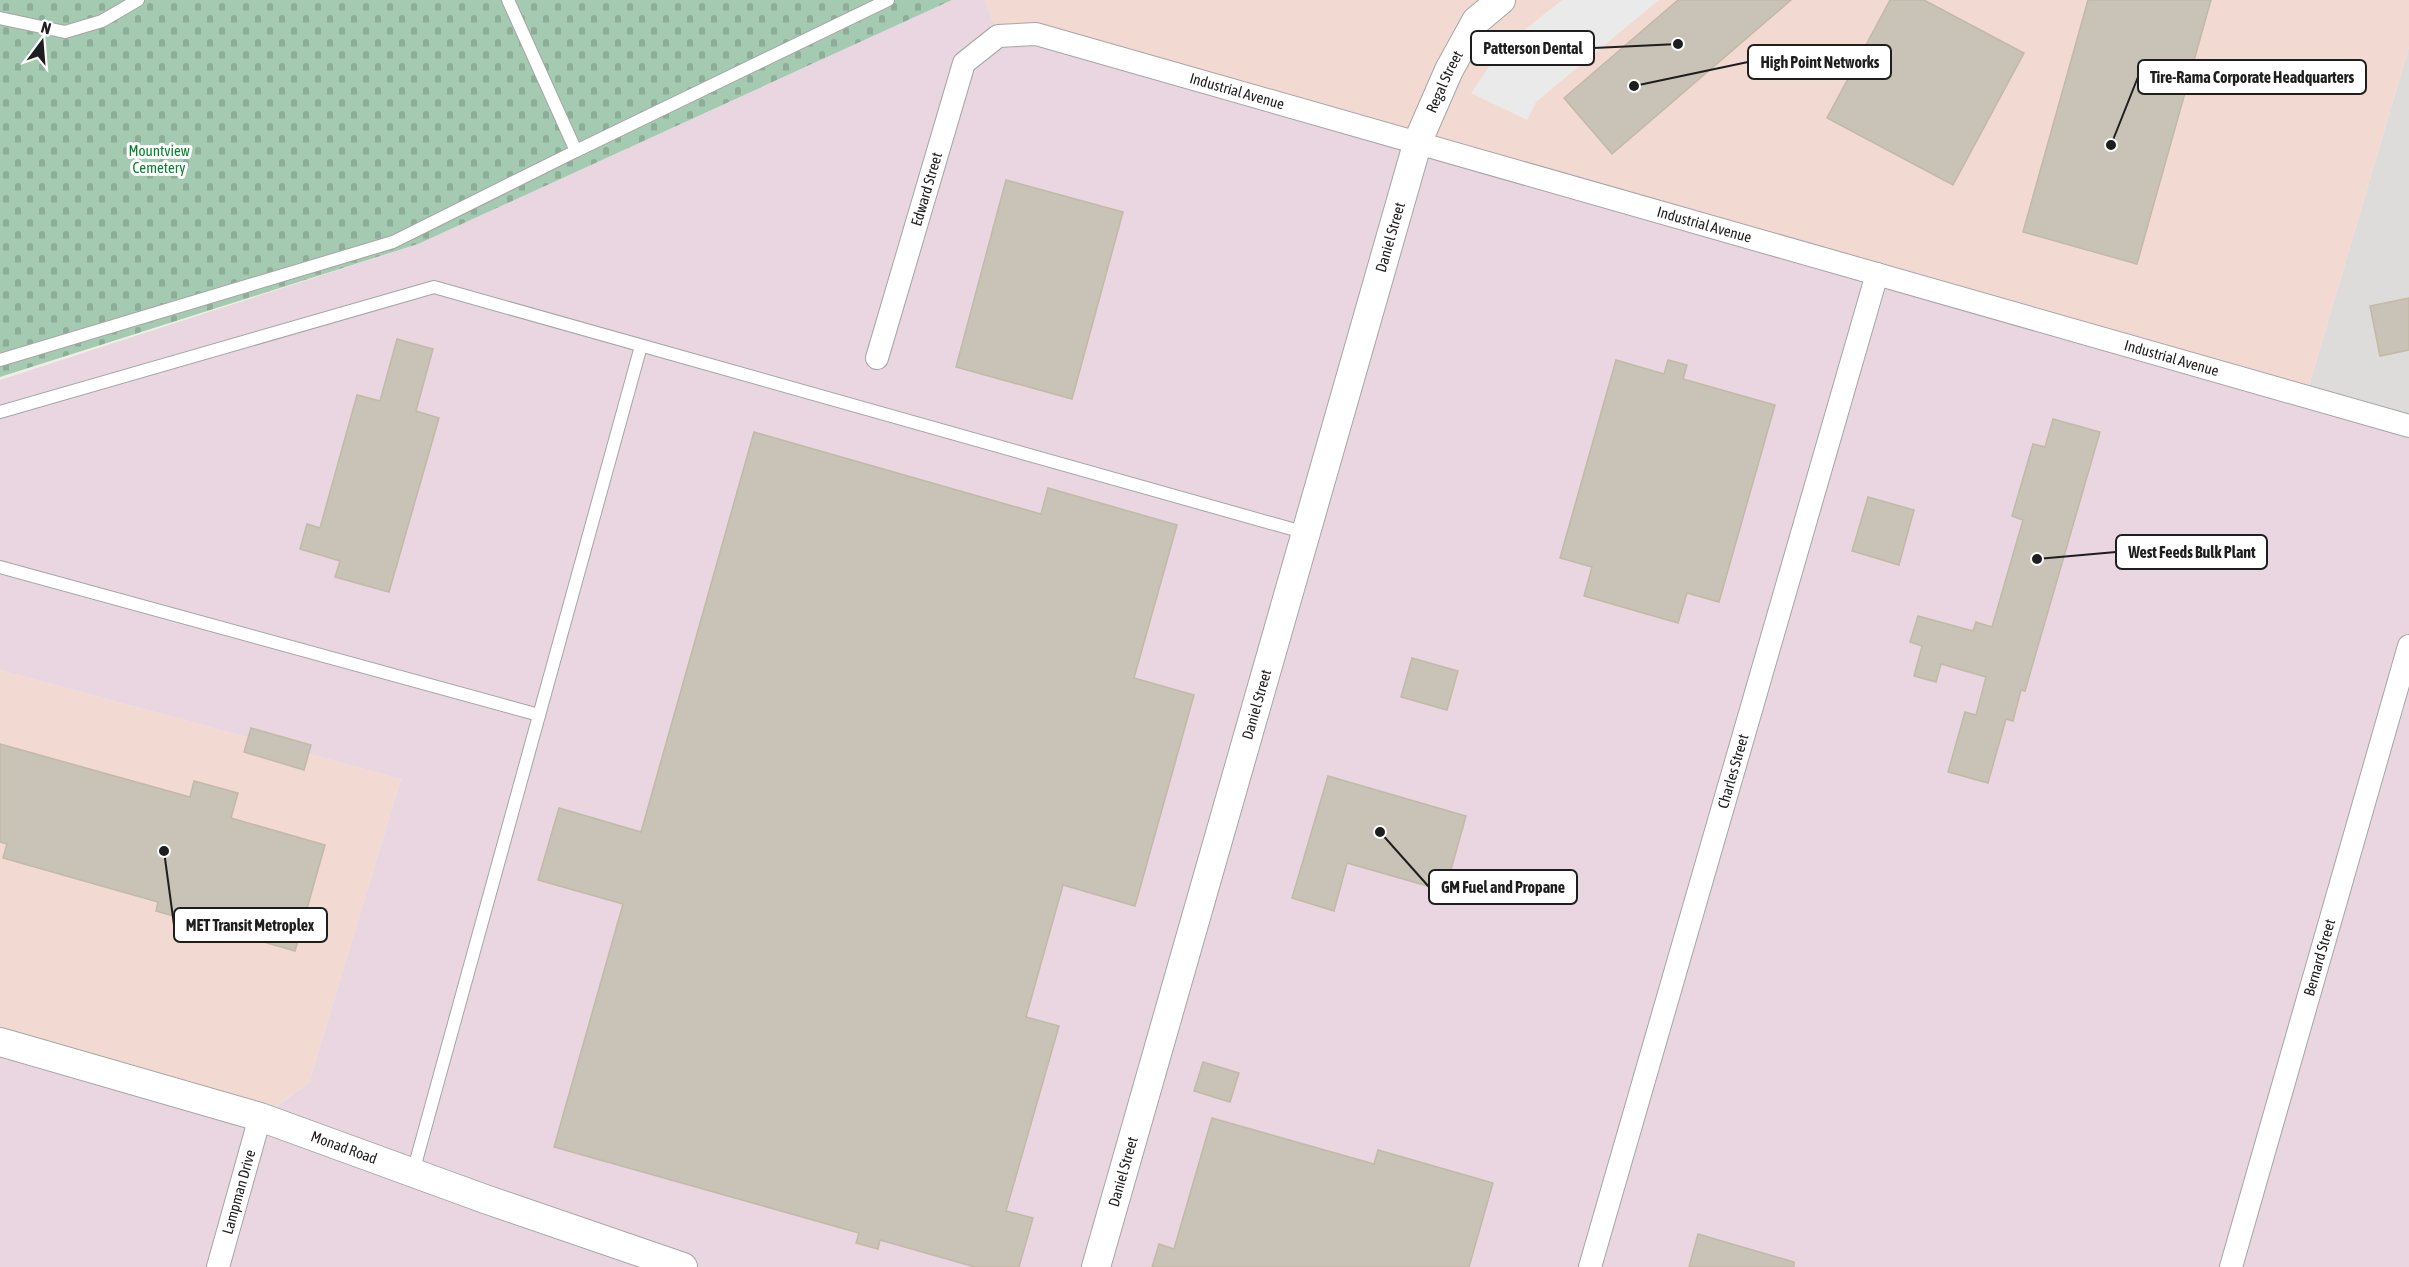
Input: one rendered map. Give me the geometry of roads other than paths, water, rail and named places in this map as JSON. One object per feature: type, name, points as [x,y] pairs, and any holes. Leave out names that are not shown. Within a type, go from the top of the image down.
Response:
[{"type":"street","name":"Regal Street","points":[[1418,141],[1449,70],[1476,21],[1501,0]]},
{"type":"street","name":"Industrial Avenue","points":[[998,36],[1036,34],[1418,141],[2409,426]]},
{"type":"street","name":"Edward Street","points":[[877,358],[964,63],[998,36]]},
{"type":"street","name":"Daniel Street","points":[[1096,1267],[1418,141]]},
{"type":"street","name":"Charles Street","points":[[1590,1267],[1877,274]]},
{"type":"street","name":"Bernard Street","points":[[2231,1267],[2409,646]]},
{"type":"street","name":"Monad Road","points":[[0,1042],[260,1117],[683,1267]]},
{"type":"street","name":"Lampman Drive","points":[[218,1267],[260,1117]]},
{"type":"lane","points":[[0,18],[65,32],[102,21],[138,0]]},
{"type":"lane","points":[[508,0],[576,151]]},
{"type":"lane","points":[[0,360],[393,242],[888,0]]},
{"type":"lane","points":[[0,412],[434,287],[1306,532]]},
{"type":"lane","points":[[413,1172],[641,346]]},
{"type":"lane","points":[[0,567],[539,716]]},
{"type":"place","name":"Patterson Dental","points":[[1678,44]]},
{"type":"place","name":"High Point Networks","points":[[1634,86]]},
{"type":"place","name":"Tire-Rama Corporate Headquarters","points":[[2111,145]]},
{"type":"place","name":"West Feeds Bulk Plant","points":[[2037,559]]},
{"type":"place","name":"GM Fuel and Propane","points":[[1380,832]]},
{"type":"place","name":"MET Transit Metroplex","points":[[164,851]]},
{"type":"park label","name":"Mountview Cemetery","points":[[159,160]]}]
